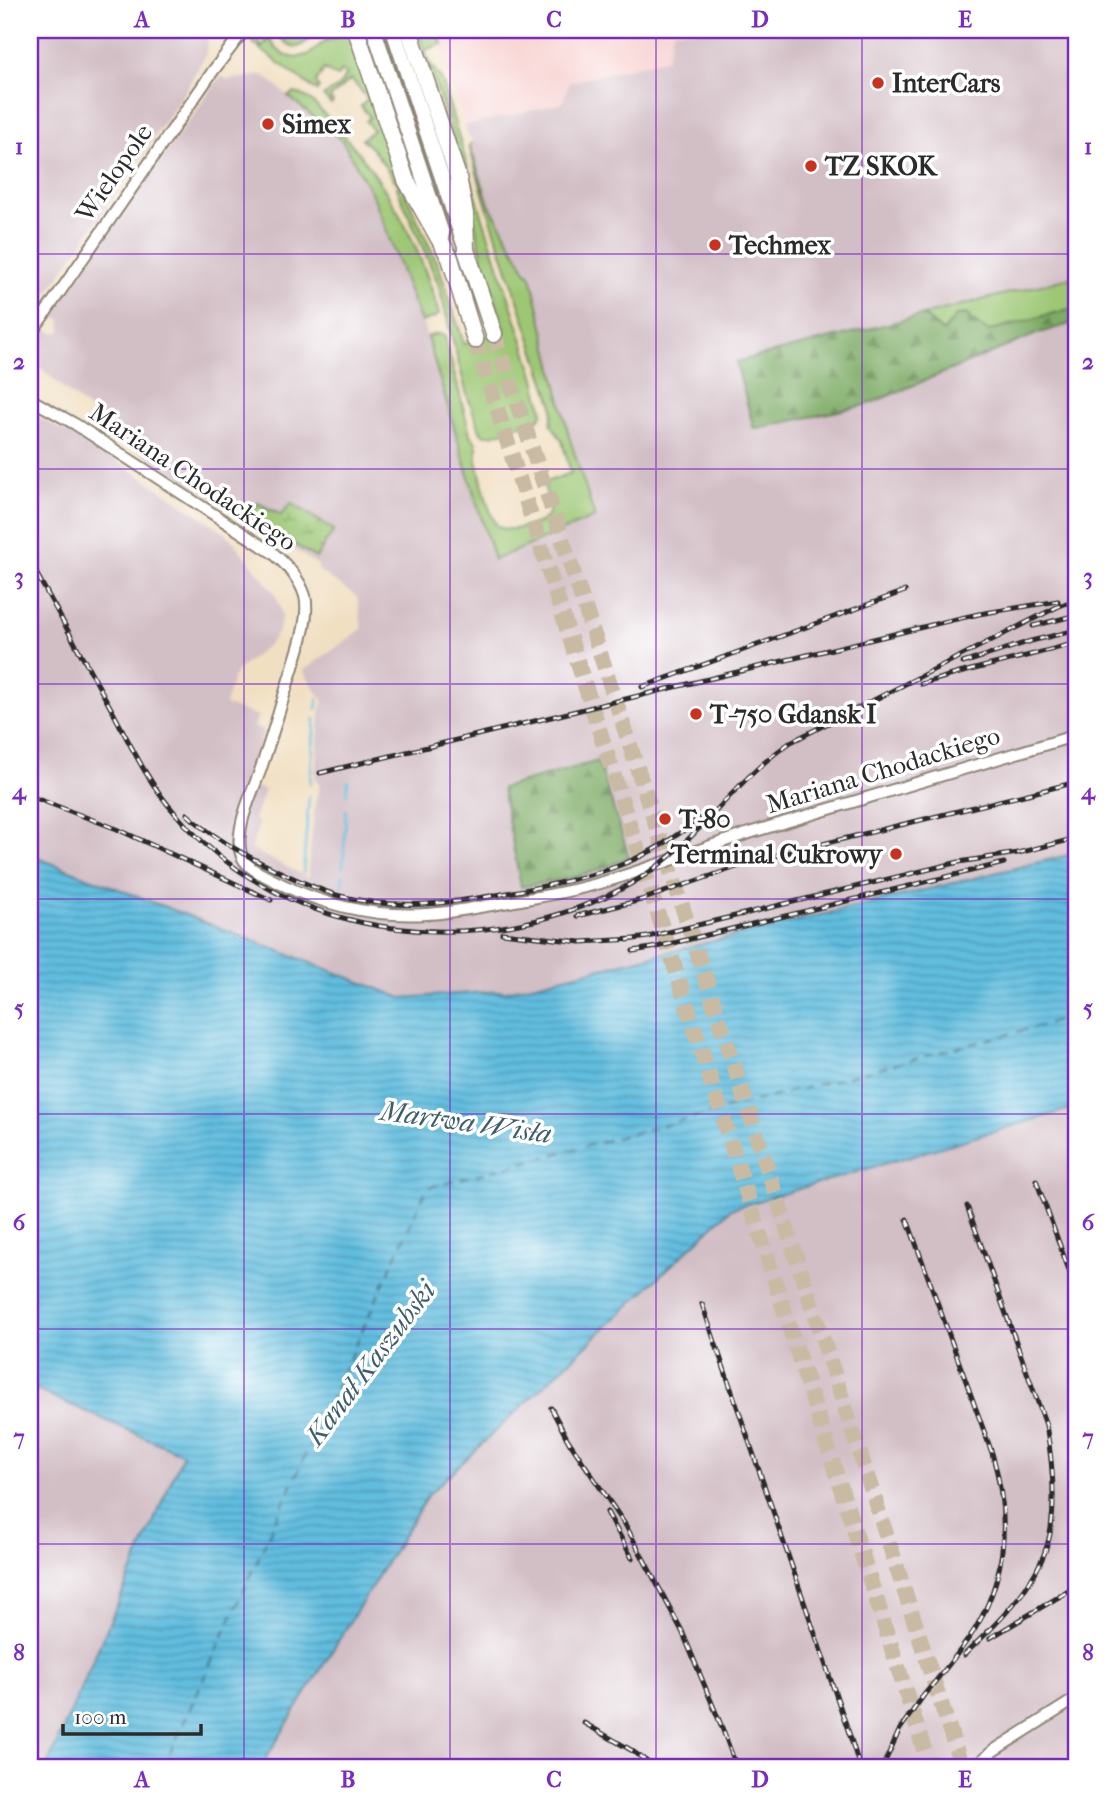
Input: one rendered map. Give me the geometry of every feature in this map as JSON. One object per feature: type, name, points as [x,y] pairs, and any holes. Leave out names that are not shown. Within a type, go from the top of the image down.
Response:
[{"type":"highway","points":[[356,30],[406,180],[450,258],[475,340]]},
{"type":"highway","points":[[409,30],[458,177],[465,214],[467,250],[494,334]]},
{"type":"main road","points":[[374,30],[450,258]]},
{"type":"main road","points":[[393,30],[467,250]]},
{"type":"street","name":"Wielopole","points":[[30,335],[242,32]]},
{"type":"street","name":"Mariana Chodackiego","points":[[30,399],[75,424],[273,553],[297,580],[305,597],[303,635],[260,773],[242,821],[239,852],[245,863],[301,893],[342,906],[403,915],[445,912],[551,895],[595,885],[752,833],[1077,735]]},
{"type":"street","points":[[973,1768],[993,1751],[1077,1698]]},
{"type":"shaded area","points":[[30,30],[208,30],[206,54],[181,98],[30,319]]},
{"type":"shaded area","points":[[438,30],[674,30],[666,59],[570,82],[563,102],[465,126]]},
{"type":"shaded area","points":[[674,30],[1077,30],[1077,276],[736,363],[754,428],[1077,322],[1077,853],[502,993],[402,998],[30,855],[30,413],[76,434],[226,533],[275,593],[282,616],[279,630],[270,643],[238,670],[225,705],[258,716],[254,727],[264,730],[248,784],[264,790],[254,820],[259,823],[251,849],[309,878],[316,798],[320,786],[315,777],[321,707],[324,702],[303,671],[362,629],[357,597],[319,571],[318,565],[114,436],[99,418],[30,359],[30,349],[44,328],[53,333],[61,331],[61,318],[55,319],[52,316],[221,76],[228,80],[263,75],[342,140],[357,164],[374,198],[425,330],[494,561],[597,517],[570,435],[531,277],[489,204],[470,146],[472,139],[465,126],[562,103],[570,82],[666,59]]},
{"type":"shaded area","points":[[1077,1107],[1077,1768],[260,1768],[428,1495],[731,1209]]},
{"type":"shaded area","points":[[30,1387],[183,1454],[46,1768],[30,1768]]},
{"type":"green space","points":[[259,30],[265,33],[284,55],[296,58],[310,54],[325,41],[348,33],[352,39],[401,184],[439,267],[464,344],[505,330],[481,253],[465,173],[417,30],[438,30],[442,44],[425,50],[430,64],[442,80],[534,375],[543,412],[539,419],[492,435],[481,432],[467,395],[438,283],[397,188],[399,186],[362,139],[373,130],[366,121],[370,117],[361,106],[368,99],[351,79],[330,98],[333,102],[331,104],[323,96],[338,87],[347,74],[341,71],[337,77],[324,69],[316,83],[319,88],[317,91],[260,49],[267,42],[261,38],[258,42],[261,45],[259,48],[252,42]]},
{"type":"green space","points":[[277,30],[323,30],[294,48],[289,46]]},
{"type":"green space","points":[[293,93],[308,98],[320,109],[381,184],[421,260],[439,314],[436,317],[421,322],[374,198],[342,140],[288,96]]},
{"type":"green space","points":[[472,142],[470,146],[489,204],[531,276],[569,436],[595,517],[494,560],[427,337],[436,334],[445,337],[470,434],[477,445],[477,459],[485,495],[498,526],[516,529],[544,519],[548,515],[549,507],[543,483],[571,473],[562,441],[551,424],[553,406],[486,204],[469,146]]},
{"type":"green space","points":[[1077,276],[1077,307],[988,331],[971,320],[967,314],[957,315],[943,332],[923,315]]},
{"type":"green space","points":[[1077,307],[1077,322],[1039,333],[866,405],[754,429],[736,362],[923,315],[943,332],[957,315],[967,314],[971,320],[988,331]]},
{"type":"green space","points":[[258,503],[281,515],[291,503],[334,530],[316,558],[249,516]]},
{"type":"green space","points":[[598,761],[629,856],[590,873],[521,887],[502,788]]},
{"type":"water","points":[[1077,853],[1077,1107],[731,1209],[428,1495],[260,1768],[46,1768],[183,1454],[30,1387],[30,855],[402,998],[503,992]]},
{"type":"waterway","points":[[316,709],[318,699]]},
{"type":"waterway","points":[[310,784],[315,719]]},
{"type":"waterway","points":[[347,794],[348,781]]},
{"type":"waterway","points":[[303,873],[309,796]]},
{"type":"waterway","points":[[343,868],[346,810]]},
{"type":"waterway","points":[[342,887],[343,875]]},
{"type":"ferry route","points":[[163,1768],[427,1188],[1077,1016]]},
{"type":"tunnel","points":[[494,334],[962,1768]]},
{"type":"tunnel","points":[[475,340],[930,1768]]},
{"type":"railway","points":[[30,562],[149,778],[175,813],[221,857],[273,891],[331,914],[391,928],[454,931],[516,925],[577,908],[634,882],[677,850],[750,776],[791,742],[1077,599]]},
{"type":"railway","points":[[642,687],[905,591]]},
{"type":"railway","points":[[320,773],[952,620],[1058,601]]},
{"type":"railway","points":[[1033,626],[1077,615]]},
{"type":"railway","points":[[963,663],[1031,641],[1077,630]]},
{"type":"railway","points":[[921,684],[1077,643]]},
{"type":"railway","points":[[577,916],[641,900],[757,860],[1077,782]]},
{"type":"railway","points":[[30,796],[117,829],[271,900]]},
{"type":"railway","points":[[187,814],[207,831],[241,852],[316,888],[340,896],[388,904],[482,898],[598,873],[640,857],[699,818]]},
{"type":"railway","points":[[627,940],[959,862],[1018,853],[1077,838]]},
{"type":"railway","points":[[633,951],[1004,863]]},
{"type":"railway","points":[[502,933],[581,942],[634,939]]},
{"type":"railway","points":[[1036,1180],[1077,1292]]},
{"type":"railway","points":[[964,1655],[1006,1613],[1040,1565],[1051,1528],[1053,1502],[1052,1464],[1046,1425],[967,1206]]},
{"type":"railway","points":[[907,1219],[992,1453],[1002,1498],[1003,1521],[1000,1565],[986,1608],[962,1648],[919,1701]]},
{"type":"railway","points":[[702,1304],[860,1768]]},
{"type":"railway","points":[[551,1408],[570,1444]]},
{"type":"railway","points":[[566,1437],[626,1526],[682,1631],[737,1768]]},
{"type":"railway","points":[[607,1512],[632,1558]]},
{"type":"railway","points":[[990,1638],[1077,1586]]},
{"type":"railway","points":[[882,1768],[900,1729],[924,1695]]},
{"type":"railway","points":[[584,1723],[656,1768]]},
{"type":"place","name":"InterCars","points":[[878,83]]},
{"type":"place","name":"Simex","points":[[268,124]]},
{"type":"place","name":"TZ SKOK","points":[[811,166]]},
{"type":"place","name":"Techmex","points":[[715,245]]},
{"type":"place","name":"T-750 Gdansk I","points":[[696,714]]},
{"type":"place","name":"T-80","points":[[665,819]]},
{"type":"place","name":"Terminal Cukrowy","points":[[896,854]]},
{"type":"water label","name":"Martwa Wisła","points":[[466,1122]]},
{"type":"water label","name":"Kanał Kaszubski","points":[[370,1363]]}]
